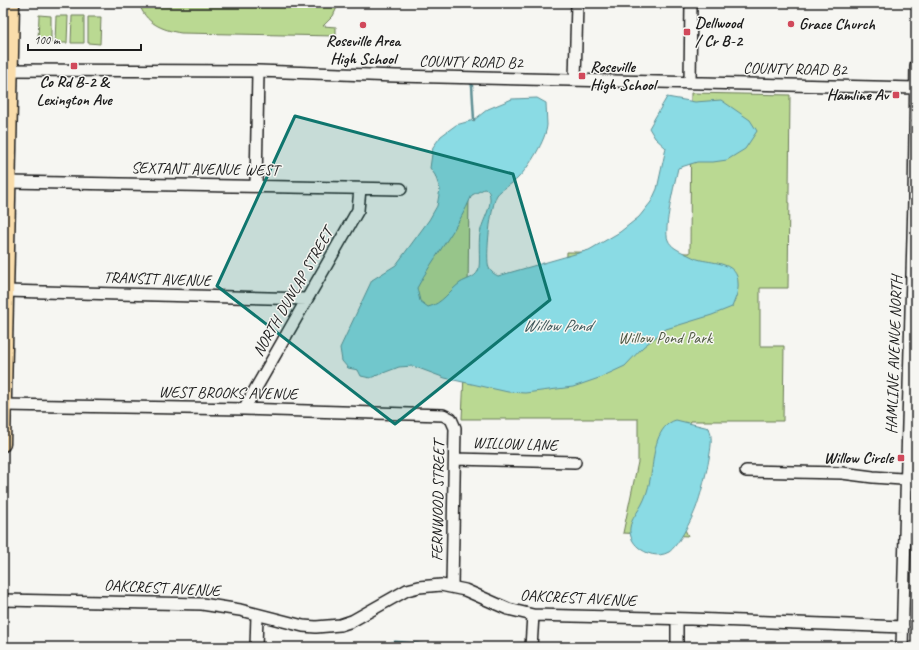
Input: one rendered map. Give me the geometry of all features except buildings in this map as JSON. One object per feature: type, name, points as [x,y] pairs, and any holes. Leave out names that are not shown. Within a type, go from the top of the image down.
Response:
[{"type":"main road","points":[[3,444],[8,182],[7,70],[12,3]]},
{"type":"street","points":[[576,80],[577,3]]},
{"type":"street","points":[[690,82],[691,3]]},
{"type":"street","name":"HAMLINE AVENUE NORTH","points":[[902,647],[911,480],[916,65]]},
{"type":"street","name":"COUNTY ROAD B2","points":[[7,70],[258,71],[916,88]]},
{"type":"street","points":[[256,186],[258,71]]},
{"type":"street","name":"SEXTANT AVENUE WEST","points":[[8,182],[401,189]]},
{"type":"street","name":"NORTH DUNLAP STREET","points":[[244,409],[358,210],[360,189]]},
{"type":"street","name":"TRANSIT AVENUE","points":[[6,290],[307,299]]},
{"type":"street","name":"WEST BROOKS AVENUE","points":[[3,405],[244,409],[443,415],[451,419]]},
{"type":"street","name":"FERNWOOD STREET","points":[[451,419],[456,428],[452,586]]},
{"type":"street","name":"WILLOW LANE","points":[[455,459],[575,462]]},
{"type":"street","points":[[746,471],[842,473],[911,480]]},
{"type":"street","name":"OAKCREST AVENUE","points":[[3,600],[183,603],[224,607],[304,626],[328,627],[352,621],[407,590],[430,585],[452,586],[465,590],[508,609],[532,615],[903,627]]},
{"type":"street","points":[[256,647],[257,615]]},
{"type":"street","points":[[531,647],[532,615]]},
{"type":"street","points":[[677,619],[677,647]]},
{"type":"highlighted area","points":[[295,116],[513,174],[550,300],[395,424],[217,286]]},
{"type":"green space","points":[[139,3],[339,3],[333,16],[323,26],[336,27],[336,36],[181,33],[167,30],[155,24],[145,16]]},
{"type":"green space","points":[[39,15],[51,16],[51,43],[38,42]]},
{"type":"green space","points":[[56,16],[68,16],[67,43],[55,43]]},
{"type":"green space","points":[[72,16],[84,16],[84,43],[71,43]]},
{"type":"green space","points":[[88,17],[101,17],[100,44],[88,43]]},
{"type":"green space","name":"Willow Pond Park","points":[[691,93],[790,95],[788,288],[760,288],[760,346],[784,346],[783,421],[690,421],[679,439],[674,506],[688,536],[623,533],[638,462],[638,419],[462,419],[465,352],[379,348],[469,193],[468,290],[566,290],[567,252],[690,253]]},
{"type":"water","name":"Willow Pond","points":[[667,97],[695,102],[721,100],[750,120],[757,131],[745,149],[727,160],[697,162],[678,168],[668,217],[668,240],[679,251],[694,258],[725,265],[734,271],[737,276],[738,286],[732,307],[712,315],[666,329],[643,347],[625,366],[599,378],[573,387],[525,393],[508,392],[445,378],[413,366],[399,367],[370,378],[361,376],[358,370],[348,368],[342,361],[340,348],[372,280],[396,265],[429,220],[437,206],[440,189],[435,175],[430,168],[433,147],[441,136],[456,125],[474,120],[488,109],[512,99],[537,98],[546,103],[547,125],[544,138],[532,160],[522,173],[516,180],[497,195],[495,200],[489,231],[488,262],[491,271],[498,276],[589,250],[620,232],[639,217],[651,202],[657,189],[666,148],[655,138],[649,128]],"holes":[[[484,189],[488,190],[490,201],[481,228],[479,243],[479,268],[477,273],[473,277],[460,283],[437,303],[428,307],[420,301],[417,288],[453,231],[472,195]]]},
{"type":"water","points":[[676,420],[709,428],[711,443],[703,483],[694,513],[673,549],[665,554],[656,555],[645,552],[636,545],[631,536],[630,528],[647,491],[655,447],[665,427]]},
{"type":"water","points":[[395,641],[418,643],[436,647],[375,647]]},
{"type":"waterway","points":[[468,81],[472,85],[474,120]]},
{"type":"place","name":"Grace Church","points":[[791,24]]},
{"type":"place","name":"Roseville Area High School","points":[[363,25]]},
{"type":"place","name":"Dellwood / Cr B-2","points":[[687,32]]},
{"type":"place","name":"Co Rd B-2 & Lexington Ave","points":[[74,66]]},
{"type":"place","name":"Roseville High School","points":[[582,76]]},
{"type":"place","name":"Hamline Av","points":[[896,95]]},
{"type":"place","name":"Willow Circle","points":[[901,458]]}]
